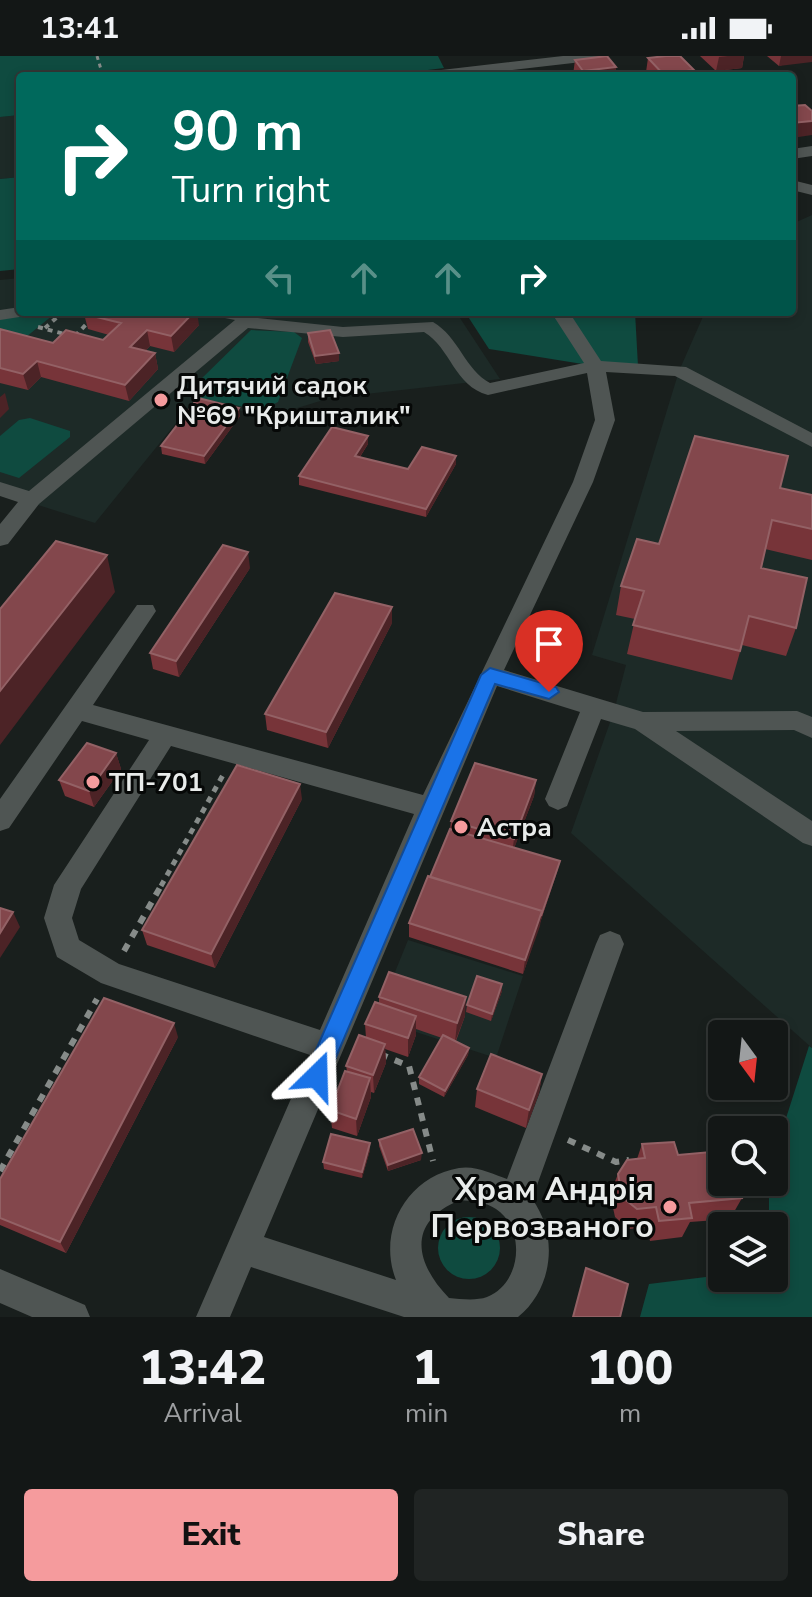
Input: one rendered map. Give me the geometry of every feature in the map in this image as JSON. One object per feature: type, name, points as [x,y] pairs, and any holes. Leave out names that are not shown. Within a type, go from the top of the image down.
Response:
[{"type":"street","points":[[462,56],[473,70]]},
{"type":"street","points":[[457,72],[599,56]]},
{"type":"street","points":[[504,67],[514,72]]},
{"type":"street","points":[[466,72],[473,70]]},
{"type":"street","points":[[0,539],[31,500],[249,318],[240,316]]},
{"type":"street","points":[[213,1317],[430,808],[583,482],[605,420],[595,366],[563,316]]},
{"type":"street","points":[[244,322],[343,332],[427,326],[439,331],[476,385],[488,389],[595,366],[679,371],[812,441]]},
{"type":"street","points":[[0,489],[31,500]]},
{"type":"street","points":[[0,820],[145,611]]},
{"type":"street","points":[[490,675],[643,722],[812,835]]},
{"type":"street","points":[[558,799],[594,706]]},
{"type":"street","points":[[77,710],[430,808]]},
{"type":"street","points":[[643,722],[797,720],[812,728]]},
{"type":"street","points":[[165,735],[68,885],[58,918],[67,948],[111,974],[331,1041]]},
{"type":"street","points":[[515,1202],[610,944]]},
{"type":"street","points":[[245,1248],[419,1302],[443,1315],[486,1315],[507,1306],[522,1289],[532,1268],[533,1245],[527,1223],[515,1202],[479,1185],[460,1184],[441,1189],[424,1201],[412,1217],[406,1237],[405,1258],[412,1279],[443,1315]]},
{"type":"street","points":[[0,1286],[73,1317]]},
{"type":"path","points":[[45,329],[59,316]]},
{"type":"path","points":[[74,336],[94,316]]},
{"type":"path","points":[[38,327],[88,340]]},
{"type":"path","points":[[331,1041],[409,1066],[441,1189]]},
{"type":"path","points":[[541,1128],[616,1162],[631,1160]]},
{"type":"shaded area","points":[[16,115],[16,177],[0,179],[0,117]]},
{"type":"shaded area","points":[[812,215],[812,1048],[788,1027],[788,1020],[781,1020],[571,833],[614,711],[626,665],[592,655],[679,371],[703,316],[796,316],[796,222]]},
{"type":"shaded area","name":"Дитячий садок №69 \"Кришталик\"","points":[[16,278],[16,316],[459,316],[500,379],[330,398],[271,416],[193,402],[95,523],[0,493],[0,280]]},
{"type":"shaded area","points":[[408,940],[523,976],[496,1058],[376,1019]]},
{"type":"green space","points":[[0,56],[438,56],[444,68],[412,72],[16,72],[16,115],[0,117]]},
{"type":"green space","points":[[16,177],[16,269],[0,271],[0,179]]},
{"type":"green space","points":[[52,316],[15,346],[0,341],[0,319]]},
{"type":"green space","points":[[468,316],[635,316],[638,366],[595,366],[489,349]]},
{"type":"green space","points":[[251,330],[294,332],[302,338],[278,402],[262,410],[197,398],[193,391],[195,385]]},
{"type":"green space","points":[[30,418],[70,431],[70,437],[19,478],[0,472],[0,436],[19,420]]},
{"type":"green space","points":[[809,1046],[812,1048],[812,1317],[640,1317],[649,1284],[708,1277],[708,1292],[788,1292],[788,1212],[769,1212],[769,1196],[788,1196],[787,1116]]},
{"type":"green space","points":[[463,1217],[475,1217],[491,1226],[498,1236],[498,1260],[491,1270],[475,1279],[463,1279],[443,1265],[438,1254],[438,1242],[452,1222]]},
{"type":"building","points":[[607,56],[616,67],[583,71],[575,60]]},
{"type":"building","points":[[680,56],[694,70],[661,72],[648,58]]},
{"type":"building","points":[[805,105],[812,111],[812,121],[796,123],[796,106]]},
{"type":"building","points":[[92,316],[190,316],[171,336],[147,330],[130,347],[155,353],[125,385],[37,361],[23,374],[0,368],[0,329],[53,343],[66,330],[103,340],[121,323]]},
{"type":"building","points":[[330,330],[339,353],[315,356],[308,333]]},
{"type":"building","points":[[198,398],[239,408],[204,456],[161,446]]},
{"type":"building","points":[[332,427],[368,436],[355,456],[408,469],[422,447],[456,456],[426,509],[299,476]]},
{"type":"building","points":[[695,436],[788,456],[780,488],[812,495],[812,529],[772,520],[761,568],[807,578],[796,628],[749,616],[740,651],[633,625],[644,591],[621,586],[637,539],[659,544]]},
{"type":"building","points":[[56,541],[107,555],[0,691],[0,609]]},
{"type":"building","points":[[223,545],[248,552],[176,661],[150,653]]},
{"type":"building","points":[[335,593],[392,607],[326,732],[265,714]]},
{"type":"building","points":[[87,743],[116,753],[89,791],[59,780]]},
{"type":"building","points":[[475,763],[536,780],[514,839],[451,821]]},
{"type":"building","points":[[237,765],[300,784],[211,954],[142,930]]},
{"type":"building","points":[[450,829],[560,861],[541,916],[542,911],[430,877]]},
{"type":"building","points":[[428,876],[542,911],[525,960],[409,923]]},
{"type":"building","points":[[0,908],[13,912],[0,933]]},
{"type":"building","points":[[389,972],[466,997],[457,1023],[379,997]]},
{"type":"building","points":[[477,976],[502,984],[492,1014],[467,1005]]},
{"type":"building","points":[[104,998],[174,1023],[60,1242],[0,1218],[0,1179]]},
{"type":"building","points":[[375,1002],[416,1016],[408,1038],[365,1024]]},
{"type":"building","points":[[359,1035],[385,1044],[373,1075],[346,1066]]},
{"type":"building","points":[[443,1035],[469,1048],[445,1091],[419,1077]]},
{"type":"building","points":[[491,1054],[542,1074],[529,1110],[477,1089]]},
{"type":"building","points":[[345,1071],[370,1078],[356,1119],[330,1110]]},
{"type":"building","points":[[413,1129],[422,1153],[388,1165],[379,1140]]},
{"type":"building","points":[[331,1134],[370,1143],[362,1172],[323,1162]]},
{"type":"building","points":[[674,1142],[678,1155],[708,1152],[708,1196],[742,1198],[689,1203],[692,1218],[659,1221],[656,1207],[637,1209],[622,1197],[618,1174],[627,1160],[645,1158],[642,1144]]},
{"type":"building","points":[[586,1268],[628,1284],[620,1317],[573,1317]]},
{"type":"place","name":"Дитячий садок №69 \"Кришталик\"","points":[[161,400]]},
{"type":"place","name":"ТП-701","points":[[93,782]]},
{"type":"place","name":"Астра","points":[[461,827]]},
{"type":"place","name":"Храм Андрія Первозваного","points":[[670,1207]]},
{"type":"route","points":[[317,1076],[430,808],[490,675],[549,692]]}]
